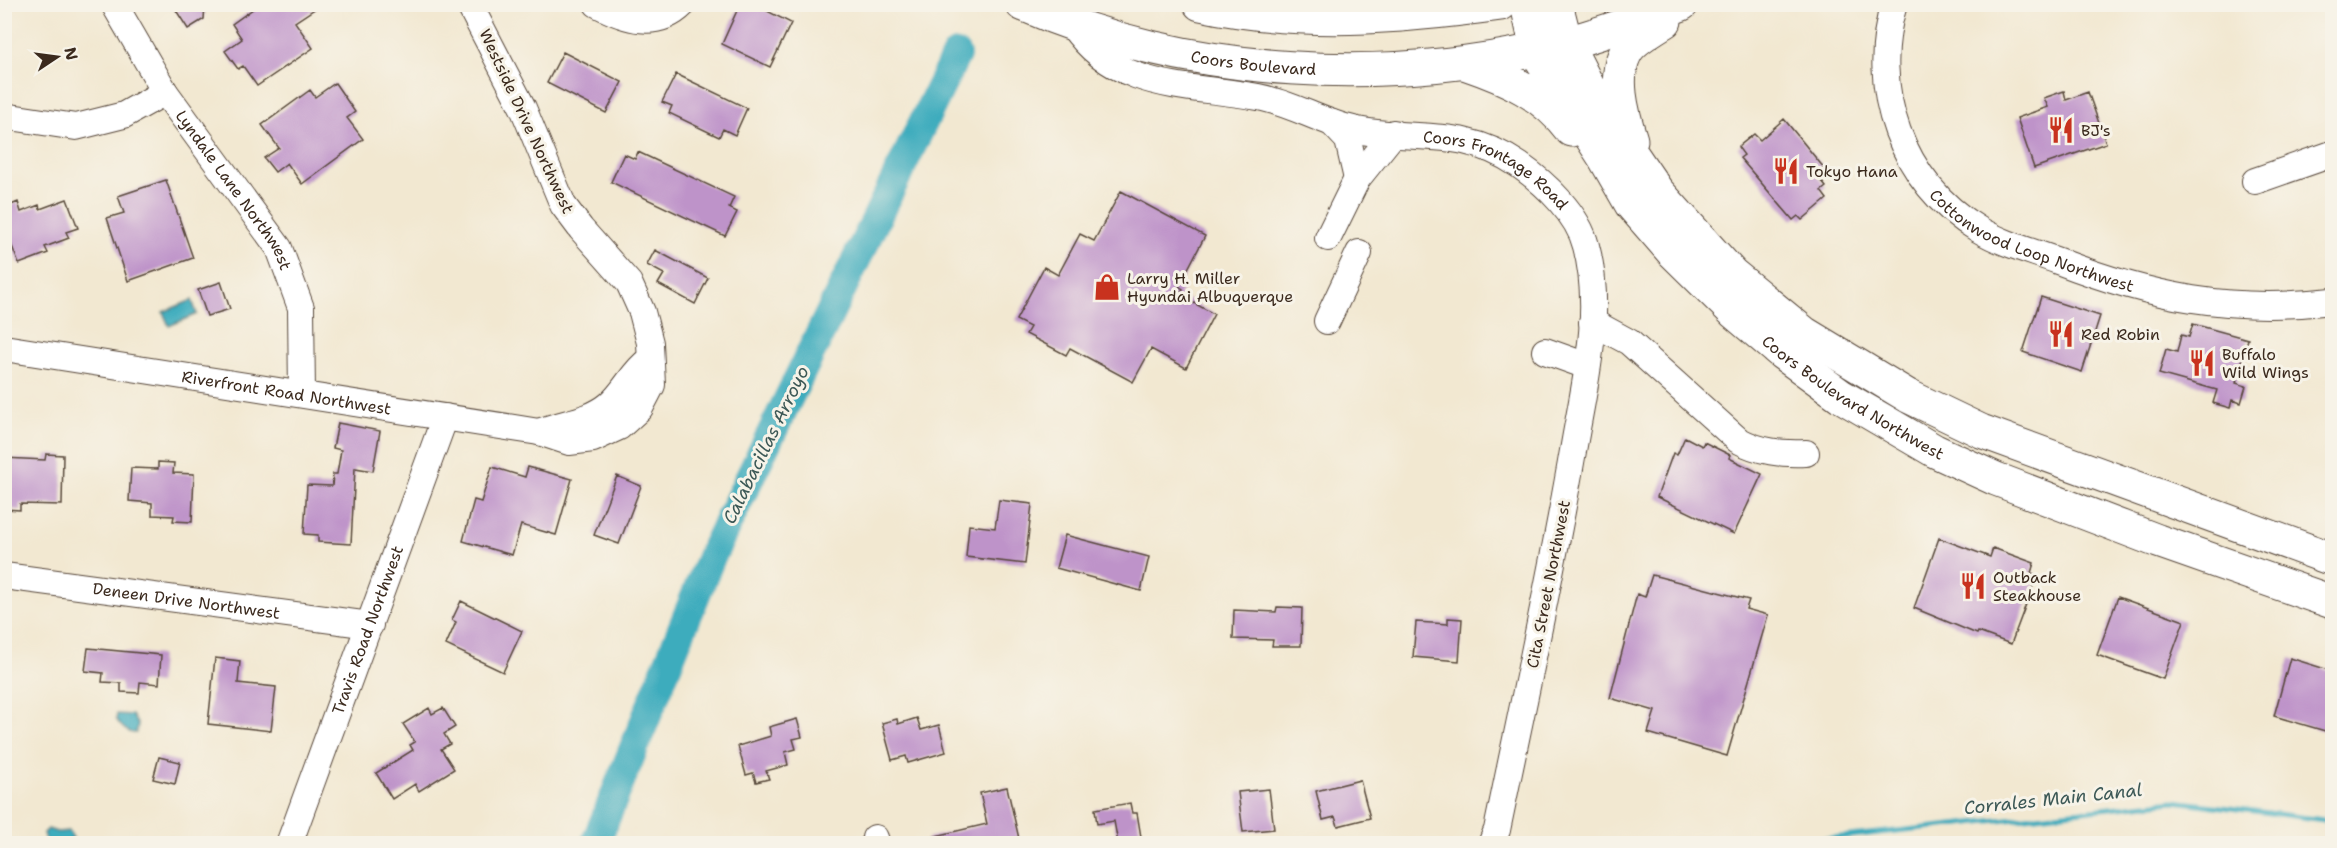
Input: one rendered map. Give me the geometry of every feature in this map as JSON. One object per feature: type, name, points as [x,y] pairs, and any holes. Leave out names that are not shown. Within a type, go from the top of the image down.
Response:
[{"type":"main road","points":[[1200,4],[1317,19],[1428,15],[1501,4]]},
{"type":"main road","name":"Coors Boulevard Northwest","points":[[1527,4],[1552,46],[1631,204],[1693,273],[1767,340],[1840,396],[1910,438],[1996,479],[2157,541],[2332,602]]},
{"type":"main road","name":"Coors Boulevard Northwest","points":[[1556,4],[1552,46],[1596,102],[1640,168],[1692,232],[1755,295],[1826,348],[1908,396],[1957,421],[2020,447],[2332,559]]},
{"type":"main road","name":"Coors Boulevard","points":[[1048,15],[1182,53],[1289,68],[1369,69],[1462,63],[1552,46],[1605,32],[1682,4]]},
{"type":"main road","points":[[1640,168],[1622,112],[1619,88],[1628,50],[1657,26],[1695,4]]},
{"type":"main road","points":[[1462,63],[1508,78],[1533,92],[1567,125],[1631,204]]},
{"type":"street","name":"Lyndale Lane Northwest","points":[[114,4],[165,92],[279,248],[301,308],[302,393]]},
{"type":"street","name":"Westside Drive Northwest","points":[[469,4],[512,85],[563,205],[581,229],[620,272],[636,297],[647,327],[652,385],[636,413],[606,434],[593,439],[569,442]]},
{"type":"street","points":[[597,4],[630,20],[643,21],[668,15],[682,4]]},
{"type":"street","name":"Cottonwood Loop Northwest","points":[[1894,4],[1888,29],[1885,70],[1895,127],[1907,153],[1928,185],[1962,219],[2000,240],[2104,279],[2155,294],[2227,305],[2269,306],[2332,302]]},
{"type":"street","name":"Coors Frontage Road","points":[[1048,15],[1119,70],[1152,81],[1259,97],[1296,106],[1332,123],[1378,133],[1455,138],[1485,147],[1518,164],[1546,187],[1573,219],[1585,242],[1593,277],[1592,322]]},
{"type":"street","points":[[4,116],[76,127],[124,115],[165,92]]},
{"type":"street","points":[[1332,123],[1348,140],[1357,179]]},
{"type":"street","points":[[1328,238],[1357,179],[1394,133]]},
{"type":"street","points":[[2255,181],[2332,154]]},
{"type":"street","points":[[1327,321],[1359,253]]},
{"type":"street","points":[[1592,322],[1629,342],[1738,440],[1772,453],[1806,453]]},
{"type":"street","name":"Cita Street Northwest","points":[[1491,843],[1497,830],[1546,597],[1587,366],[1592,322]]},
{"type":"street","name":"Riverfront Road Northwest","points":[[4,348],[539,432],[569,442]]},
{"type":"street","points":[[1545,351],[1587,366]]},
{"type":"street","points":[[539,432],[596,414],[619,395],[634,373],[649,360]]},
{"type":"street","name":"Travis Road Northwest","points":[[289,843],[445,417]]},
{"type":"street","name":"Deneen Drive Northwest","points":[[4,576],[370,625]]},
{"type":"water","points":[[192,300],[197,314],[169,326],[163,312]]},
{"type":"water","points":[[117,714],[132,715],[138,725],[136,733],[122,727],[116,719]]},
{"type":"water","points":[[48,829],[57,832],[69,831],[73,838],[72,843],[46,843],[44,833]]},
{"type":"building","points":[[172,4],[205,4],[204,19],[188,29]]},
{"type":"building","points":[[260,4],[322,4],[295,22],[313,48],[257,86],[243,66],[238,69],[225,51],[242,39],[232,24]]},
{"type":"building","points":[[740,4],[768,4],[765,10],[791,23],[770,67],[722,44]]},
{"type":"building","points":[[563,52],[622,82],[606,113],[547,83]]},
{"type":"building","points":[[676,74],[747,108],[735,135],[723,129],[719,137],[669,113],[672,106],[662,102]]},
{"type":"building","points":[[335,83],[355,112],[347,118],[363,139],[302,184],[287,163],[275,172],[264,158],[279,148],[262,125],[310,90],[315,97]]},
{"type":"building","name":"BJ's","points":[[2064,91],[2066,100],[2088,92],[2106,143],[2034,168],[2017,118],[2048,107],[2044,98]]},
{"type":"building","name":"Tokyo Hana","points":[[1784,119],[1824,168],[1816,175],[1826,187],[1821,191],[1827,199],[1802,220],[1798,216],[1793,220],[1740,158],[1744,155],[1738,147],[1754,134],[1760,140]]},
{"type":"building","points":[[638,152],[734,197],[729,208],[737,212],[725,236],[611,182],[624,154],[635,159]]},
{"type":"building","points":[[166,180],[193,258],[128,281],[107,218],[124,213],[118,196]]},
{"type":"building","name":"Larry H. Miller Hyundai Albuquerque","points":[[1121,191],[1205,236],[1179,286],[1183,289],[1179,295],[1214,314],[1186,368],[1151,349],[1133,382],[1070,348],[1066,355],[1026,334],[1030,327],[1016,320],[1044,267],[1058,275],[1080,234],[1094,241]]},
{"type":"building","points":[[67,199],[78,228],[66,232],[69,238],[45,247],[48,253],[19,264],[4,226],[4,208],[18,202],[21,212],[39,205],[40,209]]},
{"type":"building","points":[[655,250],[708,278],[695,304],[658,284],[664,274],[647,265]]},
{"type":"building","points":[[221,282],[230,309],[207,316],[198,290]]},
{"type":"building","name":"Red Robin","points":[[2041,297],[2100,316],[2082,372],[2023,352]]},
{"type":"building","name":"Buffalo Wild Wings","points":[[2193,324],[2248,339],[2236,383],[2246,386],[2241,403],[2232,400],[2230,408],[2213,403],[2217,390],[2159,374],[2166,349],[2177,352],[2181,335],[2189,337]]},
{"type":"building","points":[[338,423],[380,431],[373,471],[355,468],[351,544],[318,542],[318,535],[304,534],[307,485],[332,486],[333,474],[337,474],[341,450],[333,448]]},
{"type":"building","points":[[1685,437],[1702,446],[1704,442],[1730,455],[1729,458],[1762,474],[1734,534],[1657,497],[1673,453],[1677,455]]},
{"type":"building","points":[[46,454],[63,455],[62,505],[20,504],[20,510],[4,509],[4,458],[45,460]]},
{"type":"building","points":[[158,462],[174,463],[173,473],[194,474],[192,522],[173,521],[174,516],[152,515],[152,503],[129,501],[131,468],[158,469]]},
{"type":"building","points":[[492,467],[525,477],[528,467],[572,479],[556,535],[521,525],[512,555],[463,541],[474,500],[481,502]]},
{"type":"building","points":[[617,476],[641,486],[619,544],[594,535]]},
{"type":"building","points":[[999,500],[1032,504],[1025,564],[966,557],[969,525],[995,528]]},
{"type":"building","points":[[1065,535],[1149,557],[1141,591],[1056,568]]},
{"type":"building","points":[[1939,538],[1990,557],[1993,548],[2034,563],[2031,573],[2037,575],[2011,644],[1978,632],[1977,634],[1914,608]]},
{"type":"building","points":[[1652,575],[1749,600],[1746,609],[1768,615],[1727,756],[1648,733],[1655,711],[1610,698],[1637,594],[1645,597]]},
{"type":"building","points":[[2118,597],[2184,621],[2163,679],[2097,655]]},
{"type":"building","points":[[461,601],[522,631],[503,672],[446,645],[456,622],[452,620]]},
{"type":"building","points":[[1277,607],[1302,608],[1301,646],[1272,646],[1273,640],[1233,639],[1234,610],[1276,612]]},
{"type":"building","points":[[1448,618],[1462,619],[1459,661],[1413,657],[1416,622],[1448,624]]},
{"type":"building","points":[[88,648],[161,655],[159,684],[140,682],[139,693],[121,692],[121,683],[102,682],[103,673],[85,671]]},
{"type":"building","points":[[215,658],[240,661],[238,683],[276,687],[271,731],[208,724]]},
{"type":"building","points":[[2290,658],[2332,671],[2332,733],[2274,716]]},
{"type":"building","points":[[429,708],[432,714],[443,708],[455,727],[444,734],[450,744],[441,749],[454,769],[419,791],[415,784],[392,799],[376,773],[413,750],[410,745],[415,742],[403,724]]},
{"type":"building","points":[[917,718],[921,730],[939,725],[946,752],[908,763],[906,756],[892,760],[882,723],[897,719],[898,724]]},
{"type":"building","points":[[797,719],[802,737],[793,739],[796,749],[785,752],[788,765],[766,771],[769,779],[756,782],[753,773],[746,775],[738,746],[771,736],[769,727]]},
{"type":"building","points":[[159,757],[180,762],[175,784],[153,779]]},
{"type":"building","points":[[1360,780],[1370,818],[1338,826],[1335,817],[1323,820],[1316,791]]},
{"type":"building","points":[[1007,787],[1020,843],[928,843],[927,838],[987,824],[980,793]]},
{"type":"building","points":[[1269,789],[1274,829],[1243,832],[1238,792]]},
{"type":"building","points":[[1130,803],[1132,813],[1137,813],[1142,843],[1118,843],[1114,821],[1097,824],[1095,809]]},
{"type":"waterway","name":"Calabacillas Arroyo","points":[[595,844],[711,557],[956,55]]},
{"type":"waterway","name":"Corrales Main Canal","points":[[1777,844],[2174,801],[2332,821]]},
{"type":"place","name":"BJ's","points":[[2061,130]]},
{"type":"place","name":"Tokyo Hana","points":[[1786,171]]},
{"type":"place","name":"Larry H. Miller Hyundai Albuquerque","points":[[1107,287]]},
{"type":"place","name":"Red Robin","points":[[2061,334]]},
{"type":"place","name":"Buffalo Wild Wings","points":[[2202,363]]},
{"type":"place","name":"Outback Steakhouse","points":[[1973,586]]}]
